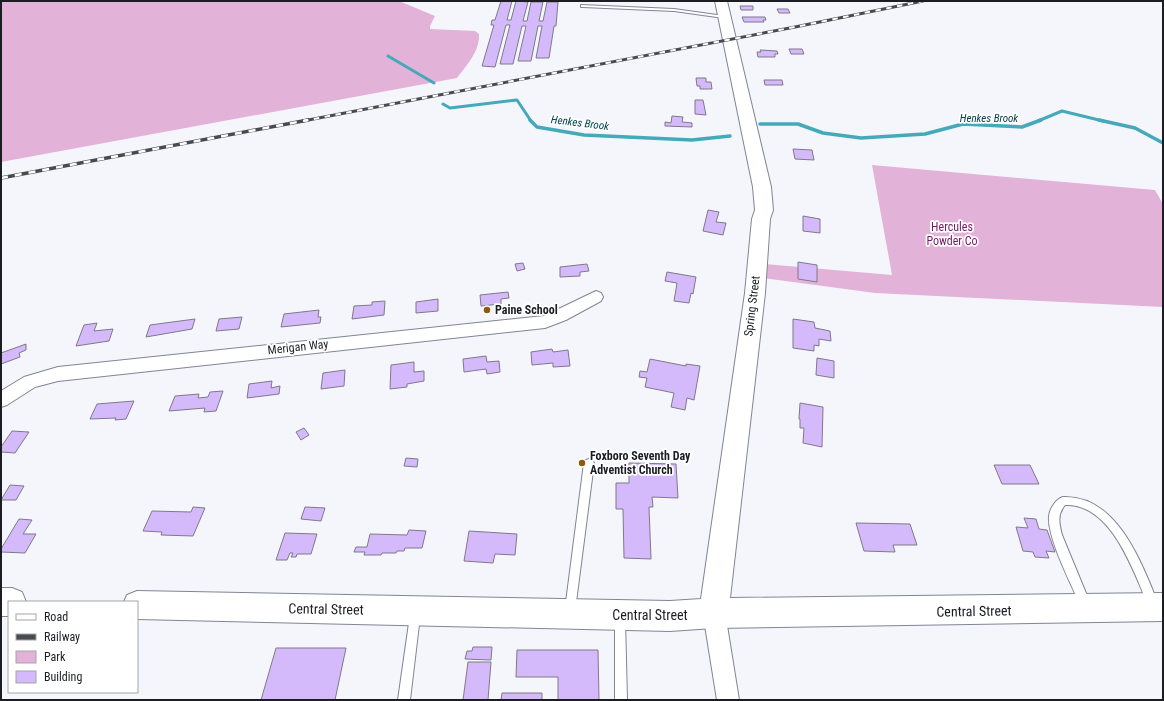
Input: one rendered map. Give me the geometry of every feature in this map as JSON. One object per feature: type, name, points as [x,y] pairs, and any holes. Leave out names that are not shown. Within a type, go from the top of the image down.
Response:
[{"type":"street","name":"Spring Street","points":[[714,613],[754,293],[761,219],[764,210],[762,187],[722,9]]},
{"type":"street","name":"Merigan Way","points":[[1,400],[30,382],[58,374],[545,322],[562,316],[596,297]]},
{"type":"street","name":"Central Street","points":[[138,605],[670,616],[714,613],[1159,608]]},
{"type":"street","points":[[714,613],[728,700]]},
{"type":"lane","points":[[583,6],[674,10],[722,9]]},
{"type":"lane","points":[[570,615],[589,463]]},
{"type":"lane","points":[[1088,609],[1056,532],[1054,518],[1057,507],[1063,501],[1078,501],[1098,512],[1114,527],[1125,544],[1159,608]]},
{"type":"lane","points":[[404,700],[416,611]]},
{"type":"lane","points":[[620,615],[620,700]]},
{"type":"green space","points":[[1,1],[399,1],[435,16],[430,29],[475,31],[479,34],[479,40],[472,58],[457,78],[1,162]]},
{"type":"green space","name":"Hercules Powder Co","points":[[872,165],[1155,190],[1163,204],[1163,307],[875,293],[763,278],[765,264],[892,275]]},
{"type":"building","points":[[501,1],[512,1],[507,20],[511,20],[516,1],[528,2],[523,21],[527,21],[531,2],[543,2],[539,21],[543,21],[547,2],[558,2],[556,26],[554,26],[549,58],[536,58],[542,26],[538,26],[531,61],[518,61],[526,26],[522,26],[513,64],[500,64],[510,25],[506,25],[495,67],[482,66],[494,25],[491,25],[492,20],[495,20]]},
{"type":"building","points":[[740,6],[753,6],[753,10],[741,10]]},
{"type":"building","points":[[777,9],[788,9],[790,13],[779,13]]},
{"type":"building","points":[[742,17],[765,17],[766,20],[763,20],[764,22],[744,22]]},
{"type":"building","points":[[789,49],[802,49],[804,54],[791,54]]},
{"type":"building","points":[[760,50],[777,51],[778,54],[775,54],[775,57],[758,57],[757,52],[761,52]]},
{"type":"building","points":[[696,78],[706,78],[706,82],[711,82],[712,89],[700,89],[700,86],[697,86]]},
{"type":"building","points":[[764,80],[782,80],[783,85],[765,85]]},
{"type":"building","points":[[695,100],[703,100],[706,115],[695,114]]},
{"type":"building","points":[[672,116],[683,117],[682,122],[692,123],[692,127],[665,126],[665,122],[671,123]]},
{"type":"building","points":[[793,149],[812,150],[814,160],[795,159]]},
{"type":"building","points":[[708,210],[719,212],[716,222],[726,223],[723,235],[703,231]]},
{"type":"building","points":[[803,216],[820,219],[820,233],[803,231]]},
{"type":"building","points":[[798,262],[817,265],[817,282],[798,279]]},
{"type":"building","points":[[523,263],[525,269],[517,271],[515,264]]},
{"type":"building","points":[[587,264],[589,271],[580,272],[580,276],[560,277],[560,267]]},
{"type":"building","points":[[667,272],[696,277],[693,294],[691,293],[689,303],[674,301],[677,283],[665,281]]},
{"type":"building","points":[[508,292],[509,298],[501,299],[501,304],[481,306],[480,295]]},
{"type":"building","points":[[438,299],[438,311],[416,313],[416,302]]},
{"type":"building","points":[[385,301],[384,315],[352,319],[354,306],[372,305],[372,302]]},
{"type":"building","points":[[319,310],[318,317],[321,317],[320,323],[281,327],[284,314]]},
{"type":"building","points":[[242,317],[239,329],[216,331],[219,319]]},
{"type":"building","points":[[195,319],[192,329],[146,337],[150,325]]},
{"type":"building","points":[[793,319],[814,322],[815,328],[830,331],[831,341],[819,339],[819,346],[814,345],[814,351],[793,348]]},
{"type":"building","points":[[97,323],[94,331],[113,329],[109,341],[76,346],[84,325]]},
{"type":"building","points":[[26,344],[26,350],[19,353],[20,357],[1,364],[1,353]]},
{"type":"building","points":[[552,349],[553,352],[568,350],[570,366],[553,367],[553,363],[532,365],[531,352]]},
{"type":"building","points":[[486,356],[487,362],[499,361],[500,372],[487,374],[486,369],[464,372],[463,359]]},
{"type":"building","points":[[817,358],[834,361],[834,378],[816,375]]},
{"type":"building","points":[[650,359],[686,366],[686,364],[700,366],[694,400],[687,398],[685,410],[671,407],[674,393],[645,387],[647,378],[639,377],[640,371],[647,372]]},
{"type":"building","points":[[414,362],[414,372],[424,371],[424,381],[407,384],[407,387],[390,389],[391,365]]},
{"type":"building","points":[[345,370],[344,386],[321,389],[323,373]]},
{"type":"building","points":[[272,381],[271,388],[280,386],[279,394],[247,398],[249,384]]},
{"type":"building","points":[[223,391],[216,411],[204,412],[205,408],[169,411],[175,396],[199,394],[198,398],[208,397],[210,392]]},
{"type":"building","points":[[134,401],[126,419],[90,419],[97,404]]},
{"type":"building","points":[[800,403],[823,407],[822,447],[803,443],[804,428],[800,428],[799,419]]},
{"type":"building","points":[[304,428],[309,435],[301,440],[296,432]]},
{"type":"building","points":[[12,431],[29,432],[15,453],[1,452],[1,447]]},
{"type":"building","points":[[406,458],[418,459],[417,467],[404,466]]},
{"type":"building","points":[[629,463],[676,464],[678,498],[652,497],[653,507],[649,507],[651,559],[624,558],[623,509],[616,509],[616,483],[629,483]]},
{"type":"building","points":[[994,465],[1030,465],[1039,484],[1002,484]]},
{"type":"building","points":[[10,485],[24,486],[16,500],[1,500]]},
{"type":"building","points":[[193,507],[205,508],[193,536],[161,535],[162,532],[143,531],[152,511],[191,512]]},
{"type":"building","points":[[305,507],[325,508],[321,521],[301,519]]},
{"type":"building","points":[[1024,518],[1036,519],[1039,529],[1047,530],[1055,552],[1046,551],[1049,558],[1035,557],[1033,552],[1023,551],[1016,527],[1028,528]]},
{"type":"building","points":[[19,519],[32,520],[23,534],[36,534],[25,553],[1,552],[1,549]]},
{"type":"building","points":[[856,523],[910,524],[917,545],[893,545],[895,552],[864,551]]},
{"type":"building","points":[[409,530],[426,531],[422,548],[405,548],[404,551],[397,551],[396,553],[382,553],[381,555],[364,555],[365,552],[354,552],[356,547],[367,547],[370,534],[407,535]]},
{"type":"building","points":[[469,531],[517,534],[515,555],[495,554],[493,563],[464,561]]},
{"type":"building","points":[[285,533],[317,534],[311,554],[297,554],[296,557],[291,557],[293,553],[290,553],[287,560],[276,560]]},
{"type":"building","points":[[473,647],[492,647],[491,660],[465,659],[467,651],[472,651]]},
{"type":"building","points":[[276,648],[346,648],[335,700],[261,700]]},
{"type":"building","points":[[517,650],[598,650],[599,700],[558,700],[558,677],[516,677]]},
{"type":"building","points":[[468,662],[491,662],[488,700],[463,700]]},
{"type":"building","points":[[502,693],[542,693],[542,700],[501,700]]},
{"type":"waterway","name":"Henkes Brook","points":[[388,56],[434,83]]},
{"type":"waterway","name":"Henkes Brook","points":[[443,104],[450,108],[517,100],[531,121]]},
{"type":"waterway","name":"Henkes Brook","points":[[1038,121],[1062,111],[1103,121]]},
{"type":"waterway","name":"Henkes Brook","points":[[760,124],[798,124],[823,133],[861,138],[925,134],[963,124],[1022,127],[1041,120]]},
{"type":"waterway","name":"Henkes Brook","points":[[1099,120],[1135,128],[1163,143]]},
{"type":"waterway","name":"Henkes Brook","points":[[531,121],[537,127],[584,135],[692,140],[730,136]]},
{"type":"railway","points":[[303,121],[795,27],[923,1]]},
{"type":"railway","points":[[1,178],[308,120]]},
{"type":"place","name":"Paine School","points":[[487,310]]},
{"type":"place","name":"Foxboro Seventh Day Adventist Church","points":[[582,463]]}]
